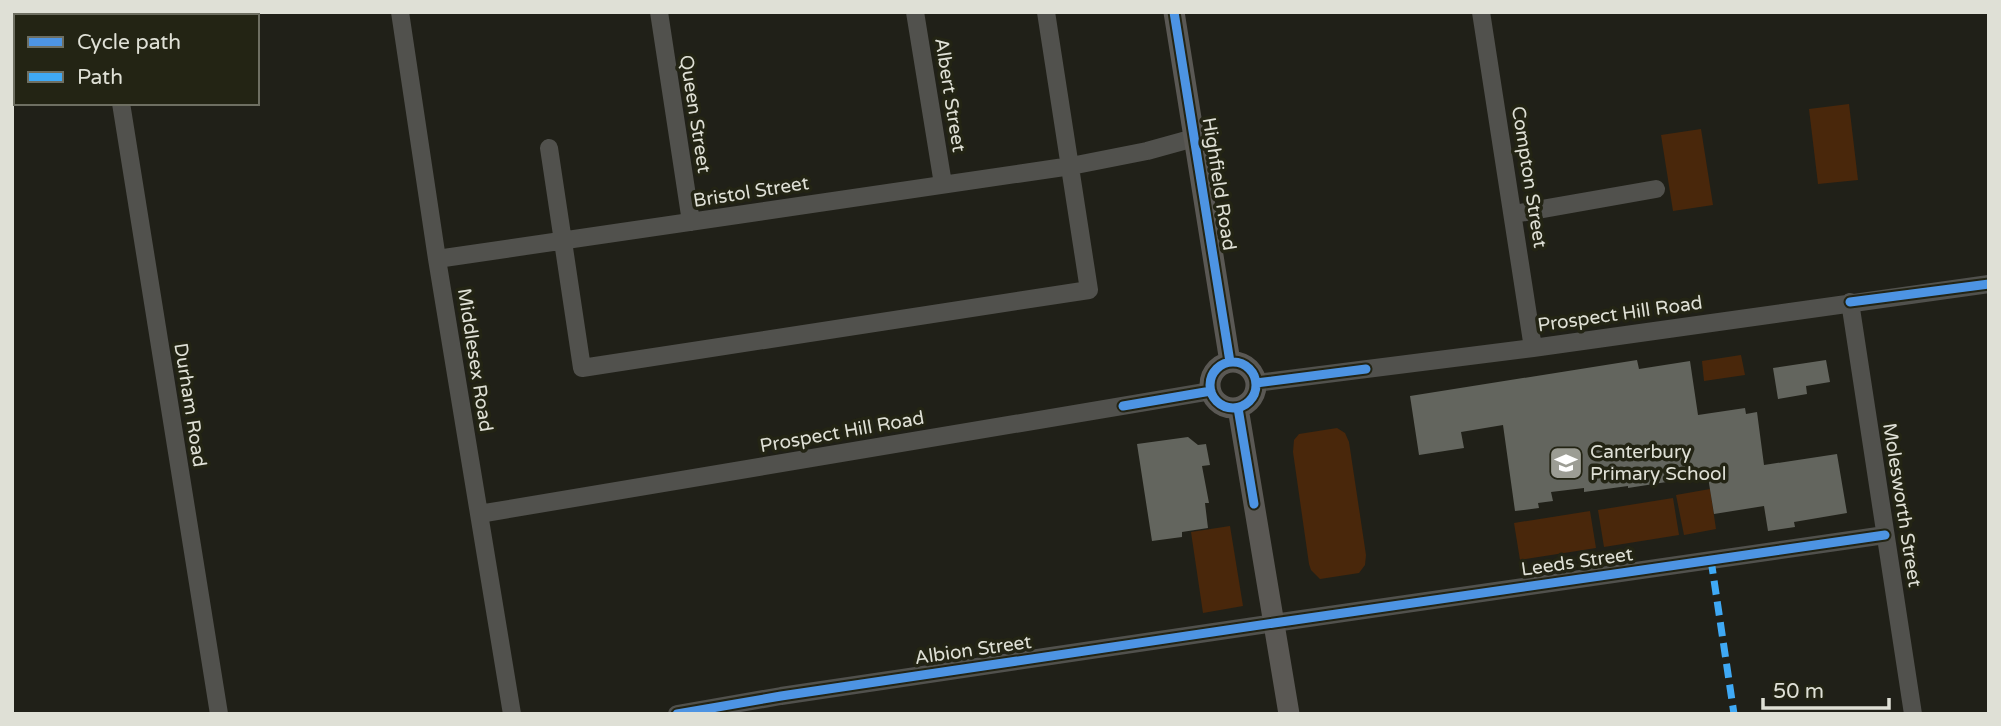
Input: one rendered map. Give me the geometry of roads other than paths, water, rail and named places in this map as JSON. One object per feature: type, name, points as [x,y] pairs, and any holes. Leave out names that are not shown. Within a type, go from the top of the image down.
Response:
[{"type":"main road","name":"Highfield Road","points":[[1174,12],[1230,362]]},
{"type":"main road","points":[[1230,362],[1249,368],[1256,383],[1253,398],[1238,408],[1219,404],[1211,391],[1210,380],[1215,371],[1230,362]]},
{"type":"main road","points":[[1238,408],[1289,714]]},
{"type":"street","name":"Middlesex Road","points":[[400,12],[437,259],[512,714]]},
{"type":"street","name":"Queen Street","points":[[659,12],[691,222]]},
{"type":"street","name":"Albert Street","points":[[915,12],[943,184]]},
{"type":"street","points":[[549,148],[582,368],[1089,290],[1045,12]]},
{"type":"street","name":"Compton Street","points":[[1481,12],[1533,348]]},
{"type":"street","name":"Durham Road","points":[[121,105],[219,714]]},
{"type":"street","name":"Bristol Street","points":[[437,259],[1071,166],[1194,138]]},
{"type":"street","points":[[1514,214],[1656,189]]},
{"type":"street","name":"Prospect Hill Road","points":[[1256,383],[1533,348],[1989,284]]},
{"type":"street","name":"Molesworth Street","points":[[1850,302],[1913,714]]},
{"type":"street","name":"Prospect Hill Road","points":[[479,514],[1211,391]]},
{"type":"street","name":"Leeds Street","points":[[1274,623],[1885,535]]},
{"type":"street","name":"Albion Street","points":[[677,714],[780,696],[1274,623]]},
{"type":"place","name":"Canterbury Primary School","points":[[1566,463]]}]
